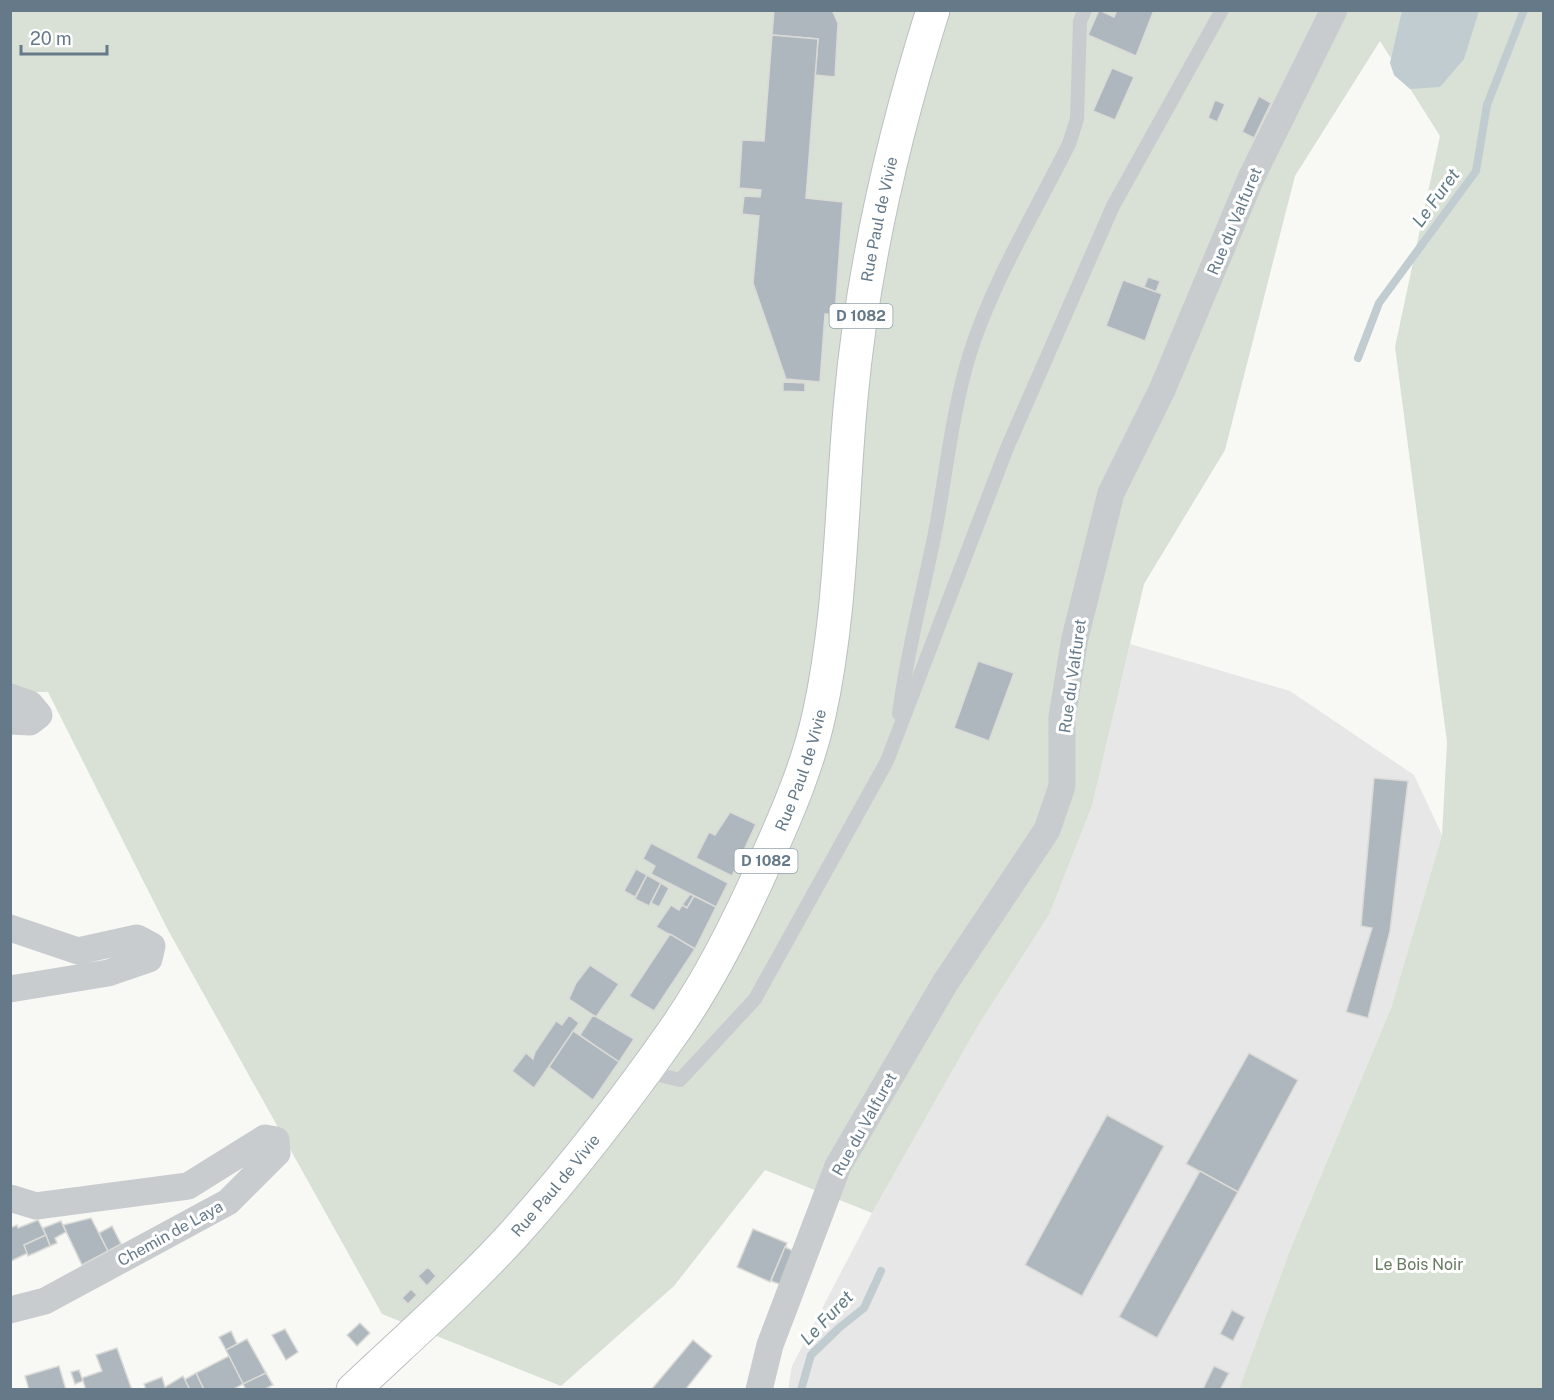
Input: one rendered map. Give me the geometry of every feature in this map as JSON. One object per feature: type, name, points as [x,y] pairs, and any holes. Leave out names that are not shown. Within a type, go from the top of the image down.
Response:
[{"type":"main road","name":"Rue Paul de Vivie","points":[[353,1389],[449,1300],[514,1234],[603,1126],[679,1023],[745,907],[799,781],[818,718],[826,675],[843,512],[851,398],[874,231],[892,155],[933,10]]},
{"type":"street","name":"Rue du Valfuret","points":[[759,1389],[770,1345],[838,1166],[945,983],[1047,831],[1062,786],[1062,717],[1075,638],[1111,493],[1162,390],[1251,178],[1334,10]]},
{"type":"street","points":[[10,697],[30,704],[39,715],[30,722],[10,721]]},
{"type":"street","points":[[10,928],[78,951],[137,938],[152,946],[149,959],[108,973],[10,988]]},
{"type":"street","name":"Chemin de Laya","points":[[10,1198],[36,1206],[188,1186],[265,1138],[276,1140],[277,1153],[228,1202],[45,1301],[10,1310]]},
{"type":"lane","points":[[897,734],[904,677],[936,524],[955,413],[970,353],[994,293],[1072,136],[1077,119],[1080,21],[1085,10]]},
{"type":"lane","points":[[643,1071],[680,1080],[755,999],[887,761],[1007,448],[1113,206],[1222,10]]},
{"type":"shaded area","points":[[1402,11],[1479,11],[1464,59],[1440,87],[1410,89],[1394,75],[1390,63]]},
{"type":"shaded area","points":[[1130,644],[1290,691],[1414,775],[1442,835],[1391,1008],[1290,1250],[1239,1389],[788,1390],[792,1366],[872,1213],[976,1029],[1049,915],[1092,806]]},
{"type":"green space","name":"Le Bois Noir","points":[[11,11],[1543,11],[1543,1389],[1239,1389],[1290,1250],[1391,1008],[1442,835],[1447,742],[1395,347],[1440,136],[1380,41],[1295,176],[1225,450],[1144,584],[1092,806],[1049,915],[976,1029],[872,1213],[765,1170],[674,1286],[561,1386],[382,1314],[168,930],[48,692],[11,692]]},
{"type":"building","points":[[774,10],[832,10],[838,23],[835,77],[815,75],[818,39],[772,35]]},
{"type":"building","points":[[1099,10],[1114,17],[1117,10],[1154,10],[1136,56],[1088,35]]},
{"type":"building","points":[[772,35],[818,39],[806,198],[843,202],[835,314],[825,314],[820,382],[786,379],[753,283],[759,216],[742,214],[744,196],[760,197],[761,190],[739,188],[742,140],[764,141]]},
{"type":"building","points":[[1112,68],[1134,77],[1115,120],[1093,111]]},
{"type":"building","points":[[1259,96],[1271,103],[1254,138],[1242,132]]},
{"type":"building","points":[[1215,100],[1225,104],[1217,122],[1208,118]]},
{"type":"building","points":[[1148,277],[1160,281],[1156,292],[1144,287]]},
{"type":"building","points":[[1123,280],[1162,294],[1145,341],[1106,326]]},
{"type":"building","points":[[783,382],[805,383],[805,392],[783,391]]},
{"type":"building","points":[[978,661],[1014,673],[989,741],[954,728]]},
{"type":"building","points":[[1374,778],[1408,781],[1390,931],[1368,1018],[1346,1012],[1372,928],[1361,926]]},
{"type":"building","points":[[730,812],[756,824],[732,876],[696,858],[709,832],[715,835]]},
{"type":"building","points":[[651,843],[728,883],[716,907],[651,874],[655,866],[643,859]]},
{"type":"building","points":[[636,869],[647,875],[635,897],[624,891]]},
{"type":"building","points":[[647,875],[661,883],[649,906],[635,899]]},
{"type":"building","points":[[661,883],[669,888],[659,907],[651,903]]},
{"type":"building","points":[[690,894],[694,896],[687,908],[682,905]]},
{"type":"building","points":[[694,896],[716,907],[695,949],[656,927],[671,905],[679,910],[682,905],[687,908]]},
{"type":"building","points":[[670,934],[695,949],[654,1011],[629,996]]},
{"type":"building","points":[[590,965],[619,984],[596,1017],[569,999],[576,983]]},
{"type":"building","points":[[569,1015],[579,1023],[534,1088],[512,1071],[526,1053],[533,1059],[535,1052],[556,1021],[562,1025]]},
{"type":"building","points":[[593,1015],[634,1039],[619,1062],[580,1035]]},
{"type":"building","points":[[573,1031],[619,1062],[593,1100],[549,1067]]},
{"type":"building","points":[[1249,1053],[1298,1080],[1238,1192],[1186,1164]]},
{"type":"building","points":[[1107,1115],[1164,1146],[1082,1296],[1025,1265]]},
{"type":"building","points":[[1200,1171],[1238,1192],[1157,1338],[1119,1317]]},
{"type":"building","points":[[91,1218],[108,1251],[82,1265],[63,1225]]},
{"type":"building","points":[[38,1220],[46,1235],[24,1245],[28,1253],[11,1261],[10,1228],[17,1225],[18,1228]]},
{"type":"building","points":[[61,1221],[66,1232],[55,1238],[57,1243],[50,1246],[43,1228]]},
{"type":"building","points":[[112,1226],[121,1244],[108,1251],[99,1233]]},
{"type":"building","points":[[753,1229],[787,1243],[770,1282],[737,1267]]},
{"type":"building","points":[[46,1235],[50,1246],[28,1256],[24,1245]]},
{"type":"building","points":[[785,1247],[793,1251],[782,1285],[771,1281]]},
{"type":"building","points":[[428,1267],[436,1276],[427,1286],[418,1276]]},
{"type":"building","points":[[411,1289],[417,1295],[408,1304],[402,1298]]},
{"type":"building","points":[[1232,1310],[1245,1317],[1233,1341],[1220,1334]]},
{"type":"building","points":[[360,1323],[370,1333],[357,1346],[347,1335]]},
{"type":"building","points":[[285,1329],[298,1352],[286,1360],[272,1335]]},
{"type":"building","points":[[231,1331],[237,1344],[226,1350],[219,1337]]},
{"type":"building","points":[[247,1339],[266,1373],[243,1384],[226,1350]]},
{"type":"building","points":[[693,1340],[712,1356],[685,1390],[651,1390]]},
{"type":"building","points":[[117,1348],[132,1390],[86,1390],[82,1378],[102,1371],[96,1355]]},
{"type":"building","points":[[229,1356],[243,1384],[232,1390],[204,1390],[196,1373]]},
{"type":"building","points":[[59,1366],[66,1390],[29,1390],[25,1376]]},
{"type":"building","points":[[1214,1366],[1229,1373],[1220,1390],[1203,1389]]},
{"type":"building","points":[[79,1370],[83,1381],[75,1384],[71,1372]]},
{"type":"building","points":[[196,1373],[204,1390],[190,1390],[184,1380]]},
{"type":"building","points":[[266,1373],[273,1385],[263,1390],[246,1390],[243,1384]]},
{"type":"building","points":[[183,1376],[190,1390],[146,1390],[144,1384],[162,1377],[165,1387]]},
{"type":"waterway","name":"Le Furet","points":[[1358,358],[1379,303],[1476,171],[1487,105],[1524,10]]},
{"type":"waterway","name":"Le Furet","points":[[801,1390],[811,1355],[864,1308],[881,1271]]}]
